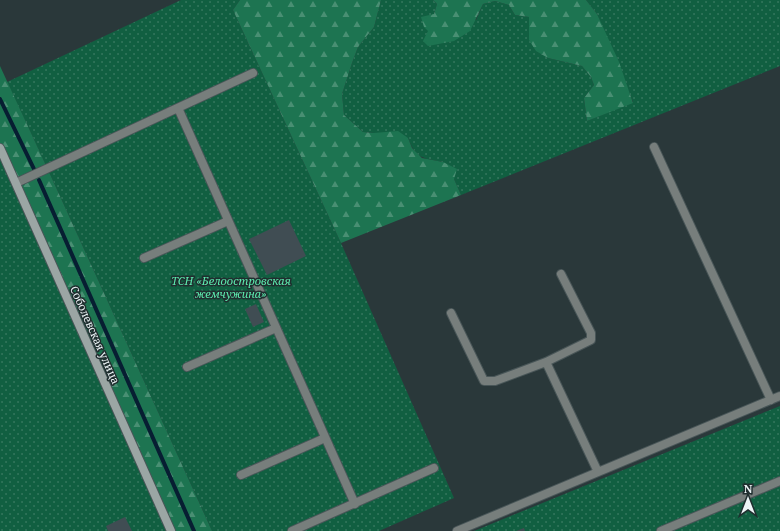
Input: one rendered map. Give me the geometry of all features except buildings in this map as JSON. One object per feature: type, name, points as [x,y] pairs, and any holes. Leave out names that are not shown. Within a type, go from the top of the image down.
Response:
[{"type":"street","points":[[16,183],[252,73]]},
{"type":"street","points":[[178,108],[355,504]]},
{"type":"street","points":[[654,147],[771,400]]},
{"type":"street","name":"Соболевская улица","points":[[0,148],[171,531]]},
{"type":"street","points":[[144,258],[228,221]]},
{"type":"street","points":[[451,313],[484,381],[495,381],[546,362],[591,340],[591,333],[561,274]]},
{"type":"street","points":[[187,367],[276,328]]},
{"type":"street","points":[[546,362],[598,472]]},
{"type":"street","points":[[457,531],[780,396]]},
{"type":"street","points":[[241,475],[325,438]]},
{"type":"street","points":[[292,531],[434,468]]},
{"type":"street","points":[[661,531],[780,481]]},
{"type":"green space","name":"ТСН «Белоостровская жемчужина»","points":[[181,0],[240,0],[233,10],[341,243],[454,498],[379,531],[212,531],[7,82]]},
{"type":"green space","points":[[240,0],[381,0],[374,27],[358,47],[342,94],[344,115],[363,132],[374,133],[398,131],[408,138],[412,148],[422,158],[443,162],[457,169],[454,179],[461,195],[341,243],[233,10]]},
{"type":"green space","points":[[381,0],[433,0],[437,4],[434,14],[476,20],[483,4],[495,1],[509,5],[515,15],[529,17],[529,40],[548,58],[582,66],[591,77],[594,85],[584,98],[587,121],[633,102],[597,14],[586,0],[780,0],[780,66],[461,195],[454,179],[443,162],[430,160],[417,154],[408,138],[363,132],[344,115],[342,94],[358,47],[374,27]]},
{"type":"green space","points":[[433,0],[586,0],[597,14],[619,62],[633,103],[587,121],[584,98],[594,85],[591,77],[582,66],[548,58],[536,51],[529,40],[529,17],[515,15],[509,5],[495,1],[483,4],[470,31],[454,41],[428,46],[423,41],[428,31],[424,27],[421,17],[434,14],[437,4]]},
{"type":"green space","points":[[0,66],[212,531],[171,531],[0,149]]},
{"type":"green space","points":[[0,149],[171,531],[0,531]]},
{"type":"green space","points":[[780,406],[780,531],[474,531]]},
{"type":"waterway","points":[[0,99],[34,169]]},
{"type":"waterway","points":[[39,180],[194,531]]}]
